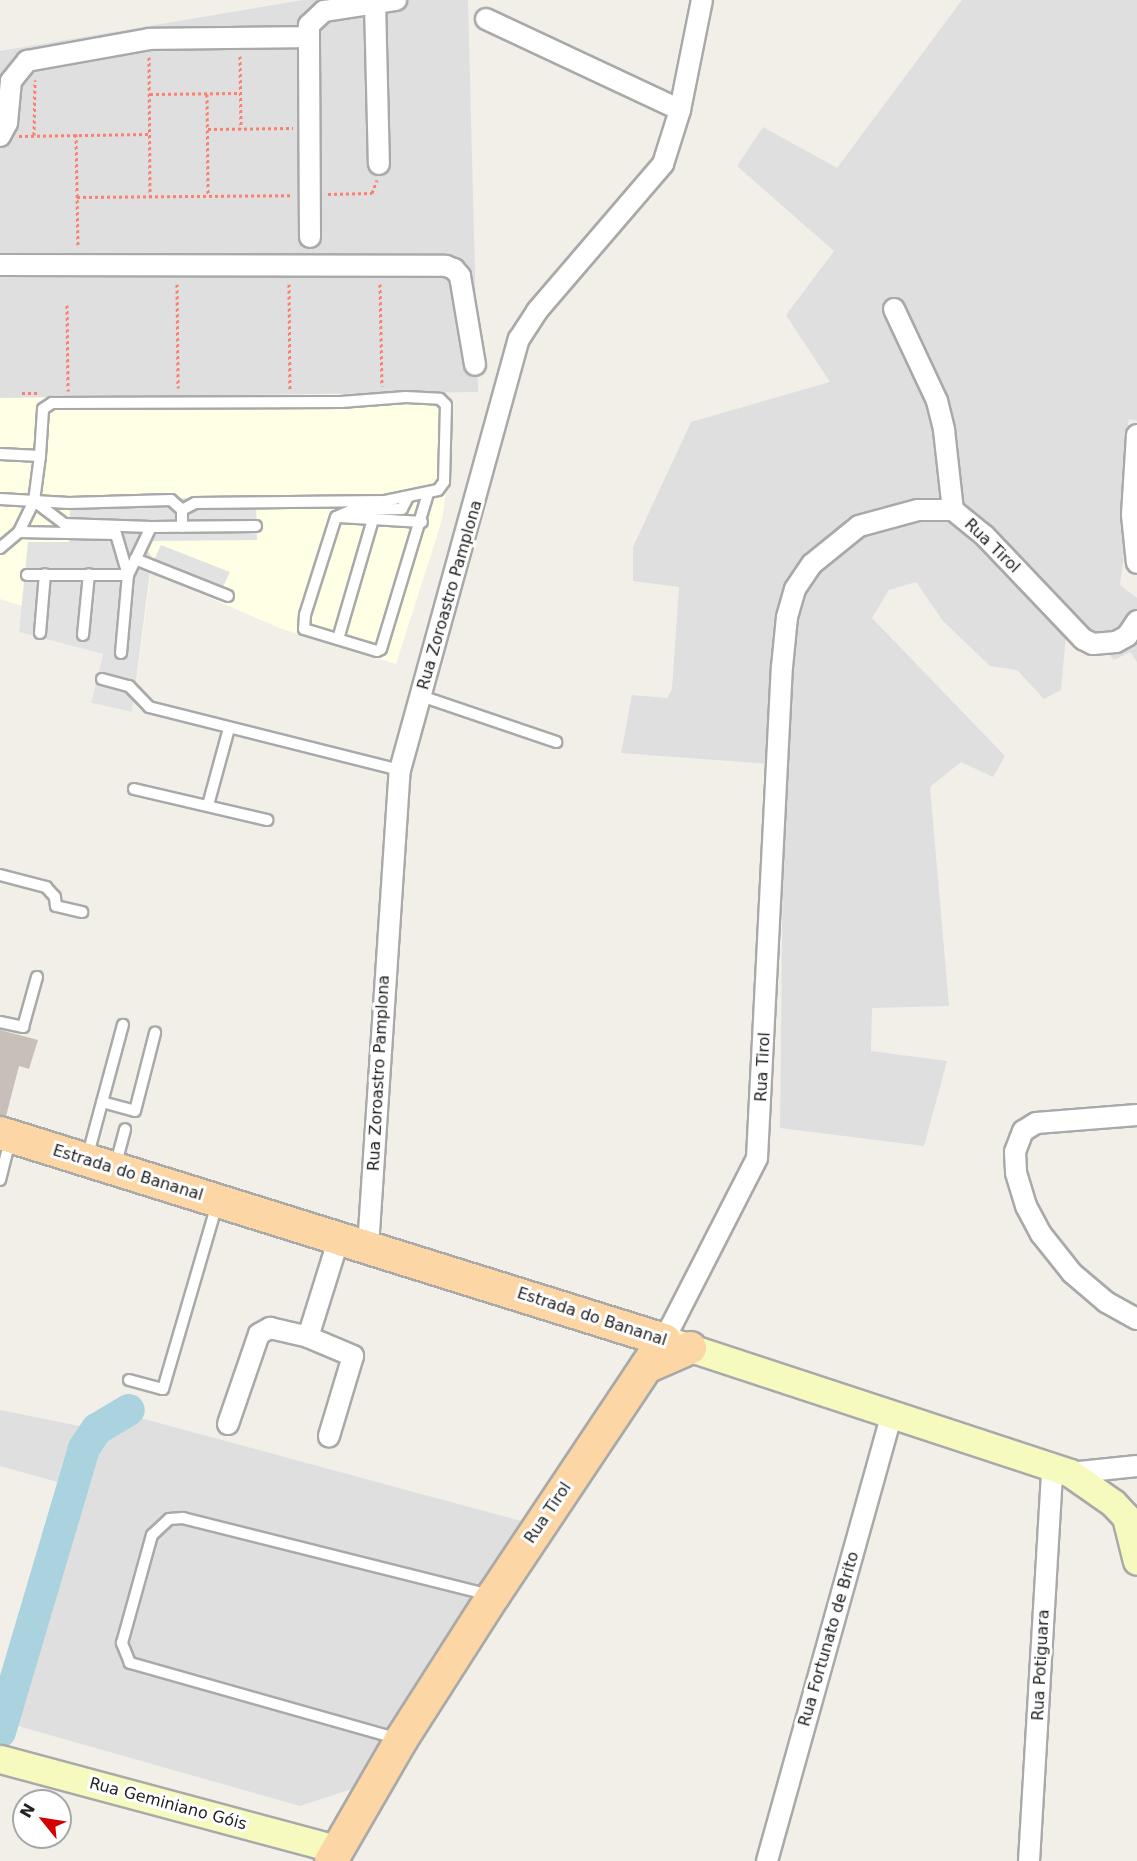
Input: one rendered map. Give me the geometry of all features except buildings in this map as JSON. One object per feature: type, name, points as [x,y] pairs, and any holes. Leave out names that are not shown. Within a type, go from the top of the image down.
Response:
[{"type":"main road","name":"Estrada do Bananal","points":[[5,1135],[677,1344]]},
{"type":"main road","points":[[594,1317],[626,1349],[630,1373],[627,1395]]},
{"type":"main road","name":"Rua Tirol","points":[[334,1855],[401,1740],[493,1596],[646,1366],[677,1344]]},
{"type":"street","points":[[310,237],[307,37],[309,25],[324,11],[396,0]]},
{"type":"street","name":"Rua Zoroastro Pamplona","points":[[368,1247],[400,770],[519,339],[537,311],[663,164],[680,110],[702,0]]},
{"type":"street","points":[[375,3],[379,165]]},
{"type":"street","points":[[486,19],[680,110]]},
{"type":"street","points":[[0,136],[11,81],[17,70],[35,59],[149,39],[307,37]]},
{"type":"street","points":[[0,265],[454,269],[465,301],[475,365]]},
{"type":"street","points":[[894,309],[937,401],[944,430],[953,510]]},
{"type":"street","points":[[1137,435],[1132,515],[1137,563]]},
{"type":"street","name":"Rua Tirol","points":[[677,1344],[757,1158],[782,667],[787,617],[795,589],[812,564],[859,526],[918,510],[953,510],[984,535],[1083,639],[1093,644],[1116,642],[1127,636],[1137,621]]},
{"type":"street","points":[[1137,1115],[1036,1123],[1023,1131],[1015,1152],[1016,1173],[1026,1206],[1041,1234],[1072,1273],[1106,1302],[1137,1319]]},
{"type":"street","points":[[308,1337],[339,1238]]},
{"type":"street","points":[[228,1424],[261,1330],[270,1328],[308,1337],[353,1356],[329,1436]]},
{"type":"street","name":"Estrada do Bananal","points":[[677,1344],[891,1417],[1061,1471],[1113,1503],[1126,1517],[1137,1561]]},
{"type":"street","name":"Rua Fortunato de Brito","points":[[767,1861],[891,1417]]},
{"type":"street","points":[[1061,1471],[1137,1466]]},
{"type":"street","name":"Rua Potiguara","points":[[1029,1861],[1061,1471]]},
{"type":"street","name":"Rua Geminiano Góis","points":[[0,1759],[334,1855]]},
{"type":"lane","points":[[0,548],[20,532],[34,501],[43,409],[52,403],[440,399],[446,405],[444,482],[428,493],[385,501],[195,502],[182,510]]},
{"type":"lane","points":[[0,454],[39,456]]},
{"type":"lane","points":[[408,497],[402,509],[352,510],[336,517],[302,626],[338,639],[381,649],[422,522],[428,493]]},
{"type":"lane","points":[[0,499],[34,501],[171,500],[182,510],[182,527]]},
{"type":"lane","points":[[34,501],[64,524],[152,527],[256,526]]},
{"type":"lane","points":[[336,517],[422,522]]},
{"type":"lane","points":[[338,639],[373,519]]},
{"type":"lane","points":[[122,653],[128,575],[152,527]]},
{"type":"lane","points":[[20,532],[117,534],[128,575]]},
{"type":"lane","points":[[135,559],[228,596]]},
{"type":"lane","points":[[27,574],[128,575]]},
{"type":"lane","points":[[40,633],[45,574]]},
{"type":"lane","points":[[83,635],[89,574]]},
{"type":"lane","points":[[102,679],[129,686],[149,707],[400,770]]},
{"type":"lane","points":[[421,696],[556,742]]},
{"type":"lane","points":[[208,805],[229,728]]},
{"type":"lane","points":[[134,789],[267,820]]},
{"type":"lane","points":[[0,875],[46,887],[55,897],[56,906],[82,912]]},
{"type":"lane","points":[[0,1022],[23,1026],[37,977]]},
{"type":"lane","points":[[100,1164],[102,1102],[123,1025]]},
{"type":"lane","points":[[102,1102],[135,1111],[155,1033]]},
{"type":"lane","points":[[100,1164],[125,1130]]},
{"type":"lane","points":[[0,1180],[5,1135]]},
{"type":"lane","points":[[129,1380],[162,1389],[218,1200]]},
{"type":"lane","points":[[401,1740],[130,1663],[122,1644],[152,1535],[169,1519],[183,1518],[493,1596]]},
{"type":"path","points":[[149,39],[150,196]]},
{"type":"path","points":[[240,39],[241,128]]},
{"type":"path","points":[[34,135],[35,59]]},
{"type":"path","points":[[150,94],[241,93]]},
{"type":"path","points":[[207,94],[208,194]]},
{"type":"path","points":[[208,129],[308,128]]},
{"type":"path","points":[[76,134],[78,251]]},
{"type":"path","points":[[0,136],[150,134]]},
{"type":"path","points":[[77,197],[372,193],[379,165]]},
{"type":"path","points":[[177,267],[178,392]]},
{"type":"path","points":[[289,268],[290,391]]},
{"type":"path","points":[[380,268],[382,389]]},
{"type":"path","points":[[67,305],[68,393]]},
{"type":"shaded area","points":[[303,0],[468,0],[478,392],[0,398],[0,51]]},
{"type":"shaded area","points":[[962,0],[1137,0],[1137,421],[1129,419],[1124,447],[1137,456],[1120,585],[1137,598],[1137,662],[1130,652],[1114,660],[1089,634],[1066,635],[1061,690],[1044,699],[1017,670],[990,666],[943,621],[916,582],[889,590],[872,618],[1005,756],[993,777],[961,762],[930,787],[949,1006],[872,1008],[871,1051],[947,1061],[924,1146],[780,1128],[784,765],[621,753],[632,695],[667,698],[672,689],[679,587],[633,581],[633,547],[691,422],[830,382],[786,315],[834,251],[737,166],[763,127],[837,168]]},
{"type":"shaded area","points":[[372,394],[449,397],[450,461],[442,520],[396,664],[279,628],[151,572],[132,712],[91,703],[103,654],[19,632],[22,606],[0,599],[0,398]]},
{"type":"shaded area","points":[[256,497],[257,540],[149,541],[148,551],[154,560],[161,545],[230,572],[217,600],[150,573],[132,712],[91,703],[103,654],[19,632],[28,542],[69,542],[70,500]]},
{"type":"shaded area","points":[[0,1410],[99,1430],[95,1459],[102,1436],[137,1417],[532,1524],[358,1787],[300,1806],[18,1726],[93,1470],[82,1489],[0,1466]]},
{"type":"waterway","points":[[0,1732],[84,1448],[97,1429],[129,1410]]}]
